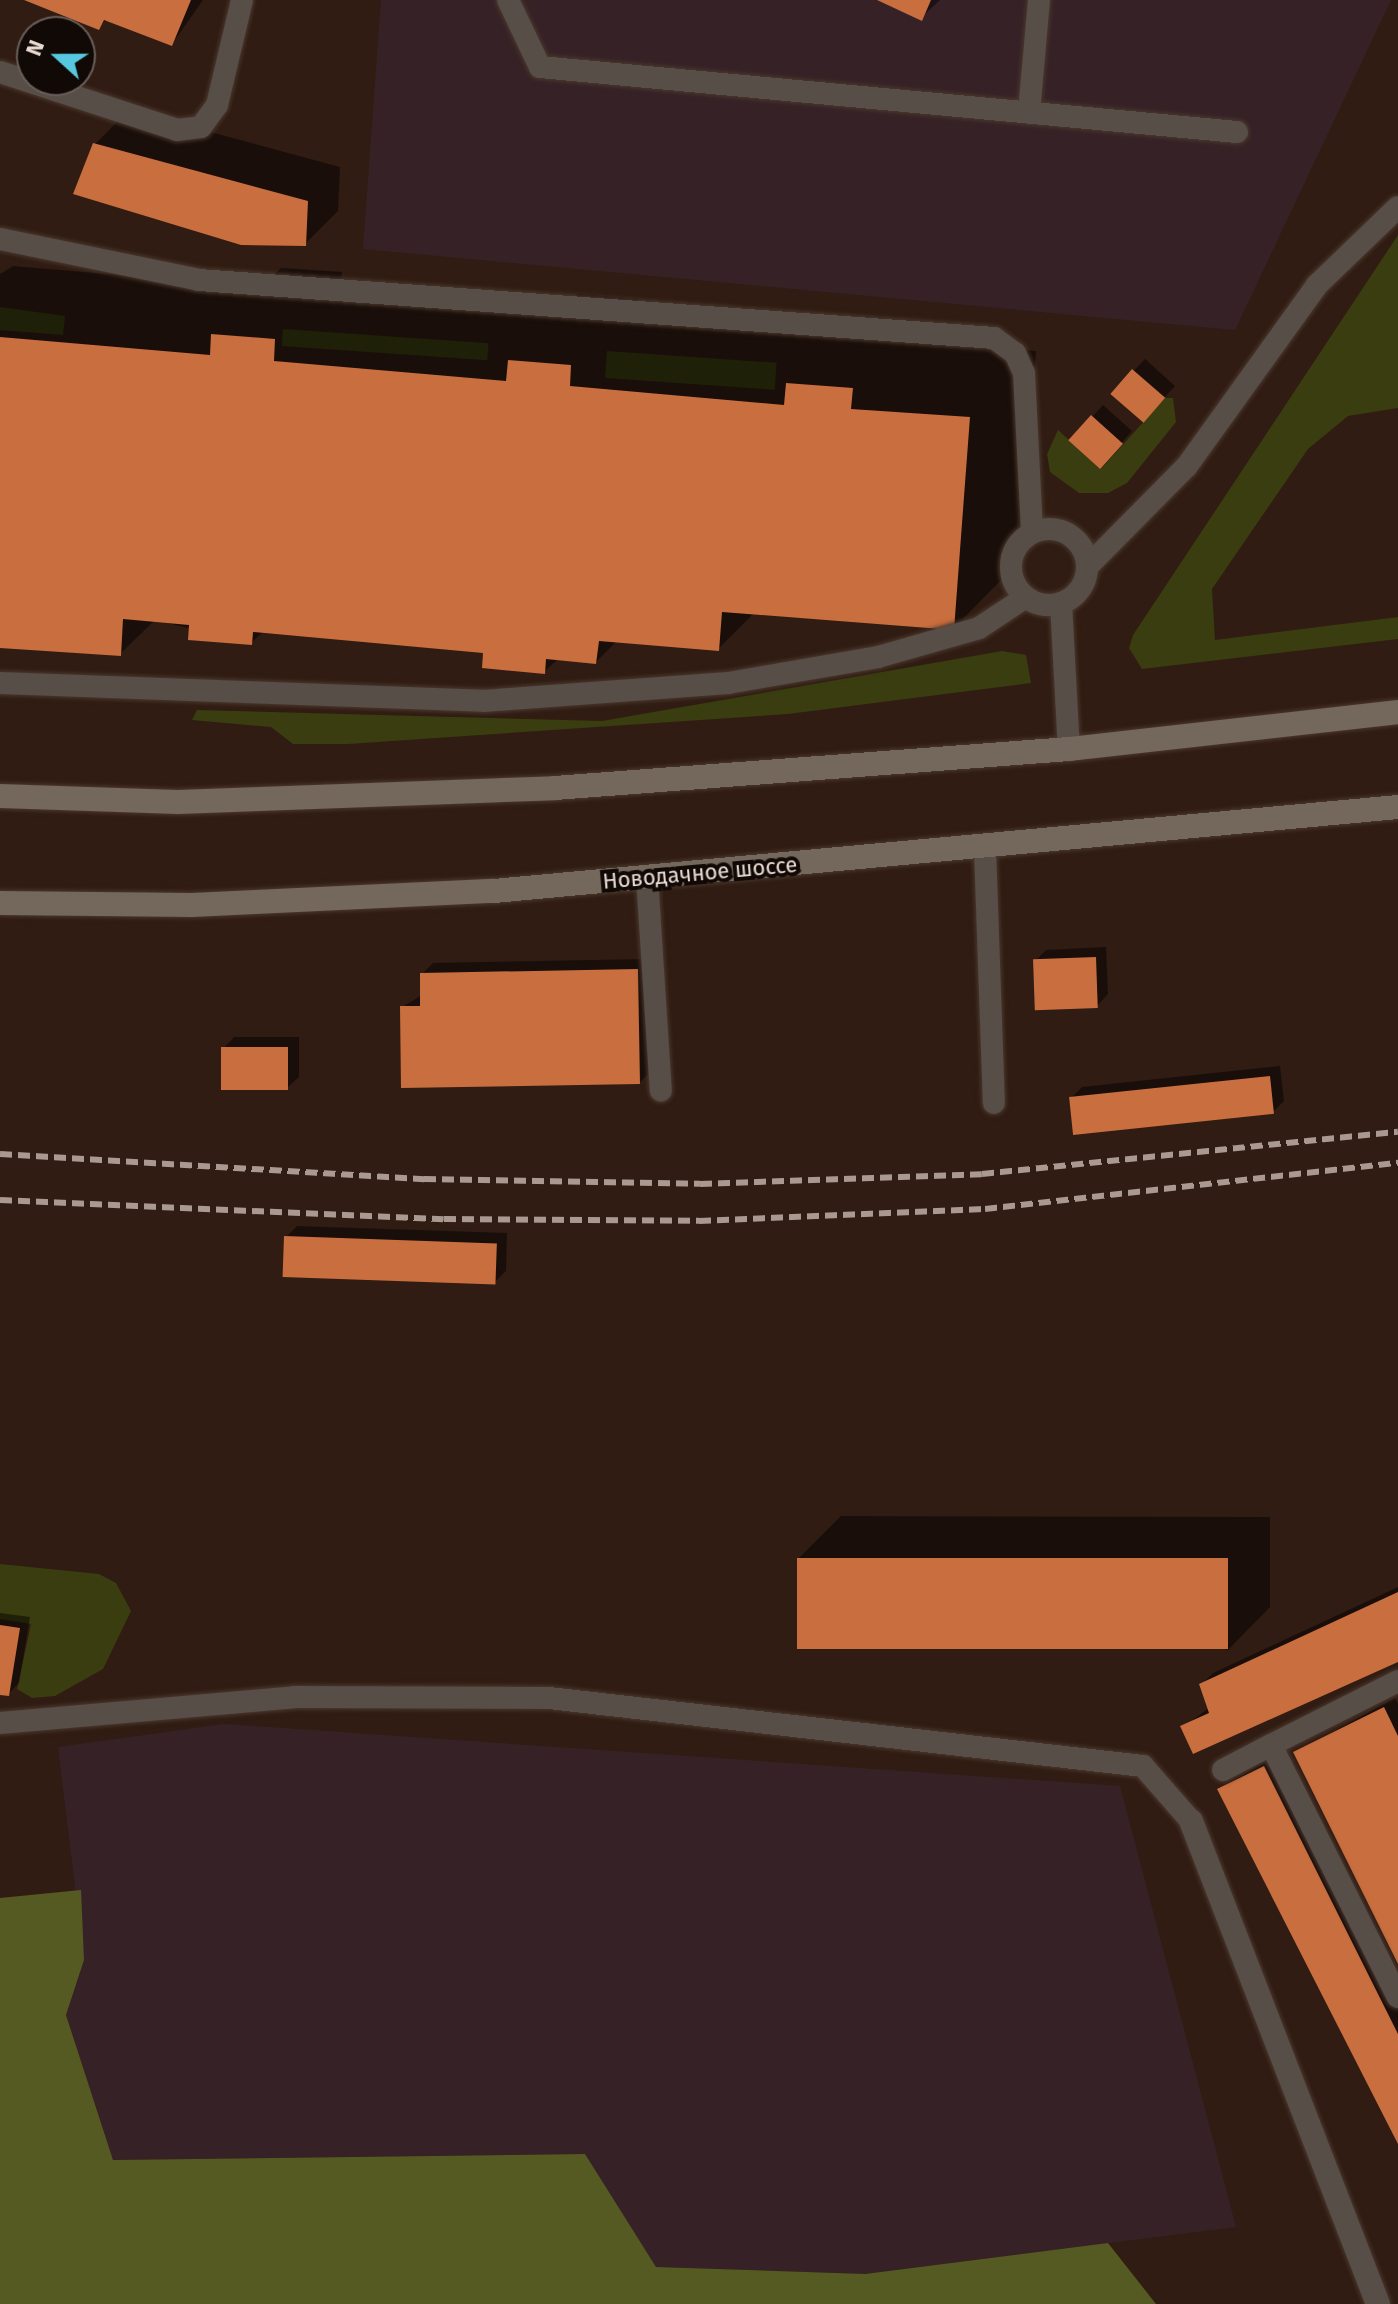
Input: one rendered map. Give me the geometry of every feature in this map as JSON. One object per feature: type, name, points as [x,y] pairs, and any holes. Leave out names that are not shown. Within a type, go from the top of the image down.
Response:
[{"type":"main road","points":[[0,796],[178,802],[555,788],[1069,749],[1398,712]]},
{"type":"main road","name":"Новодачное шоссе","points":[[0,903],[192,905],[647,877],[985,849],[1398,807]]},
{"type":"street","points":[[1191,1821],[1378,2304]]},
{"type":"lane","points":[[0,72],[177,130],[201,127],[217,105],[242,0]]},
{"type":"lane","points":[[508,0],[540,67],[1237,132]]},
{"type":"lane","points":[[1029,112],[1039,0]]},
{"type":"lane","points":[[0,683],[483,701],[728,683],[878,657],[979,628],[1026,597],[1061,603],[1080,589],[1087,567],[1187,466],[1317,285],[1398,207]]},
{"type":"lane","points":[[0,239],[199,280],[994,338],[1015,353],[1024,373],[1032,533],[1011,562],[1026,597]]},
{"type":"lane","points":[[1032,533],[1069,534],[1087,567]]},
{"type":"lane","points":[[1061,603],[1069,749]]},
{"type":"lane","points":[[985,849],[994,1103]]},
{"type":"lane","points":[[647,877],[661,1091]]},
{"type":"lane","points":[[1223,1770],[1396,1688]]},
{"type":"lane","points":[[0,1723],[295,1697],[549,1698],[1143,1766],[1191,1821]]},
{"type":"lane","points":[[1271,1745],[1398,1997]]},
{"type":"shaded area","points":[[381,0],[1391,0],[1235,330],[363,249]]},
{"type":"shaded area","points":[[224,1724],[1120,1786],[1236,2227],[865,2274],[656,2267],[584,2154],[113,2160],[66,2015],[84,1960],[58,1747]]},
{"type":"green space","points":[[1398,235],[1398,408],[1348,416],[1308,449],[1212,589],[1215,640],[1398,617],[1398,639],[1142,669],[1129,648],[1133,635]]},
{"type":"green space","points":[[0,307],[65,316],[63,335],[0,330]]},
{"type":"green space","points":[[283,329],[488,343],[487,360],[282,346]]},
{"type":"green space","points":[[607,351],[777,363],[775,390],[605,378]]},
{"type":"green space","points":[[1165,398],[1173,398],[1176,422],[1127,483],[1108,493],[1079,493],[1050,472],[1047,454],[1058,430],[1101,469]]},
{"type":"green space","points":[[1002,651],[1026,655],[1031,683],[788,714],[348,744],[293,744],[271,727],[192,720],[197,710],[602,721]]},
{"type":"green space","points":[[0,1564],[99,1574],[116,1583],[131,1611],[103,1669],[55,1696],[32,1698],[17,1689],[31,1624],[0,1619]]},
{"type":"green space","points":[[81,1890],[84,1960],[66,2015],[113,2160],[585,2154],[656,2267],[865,2274],[1108,2243],[1156,2304],[0,2304],[0,1898]]},
{"type":"building","points":[[24,0],[191,0],[172,46],[104,20],[99,30],[96,29],[96,16],[64,16]]},
{"type":"building","points":[[877,0],[931,0],[922,21]]},
{"type":"building","points":[[93,143],[308,201],[306,246],[241,245],[73,194]]},
{"type":"building","points":[[211,334],[275,339],[274,361],[506,381],[508,360],[571,365],[570,386],[784,405],[786,383],[853,388],[851,409],[970,417],[954,630],[722,612],[719,651],[599,641],[596,664],[546,659],[545,674],[482,668],[483,653],[253,632],[252,645],[188,640],[189,625],[123,619],[121,656],[0,648],[0,337],[210,355]]},
{"type":"building","points":[[1132,369],[1165,398],[1144,423],[1110,394]]},
{"type":"building","points":[[1091,415],[1123,444],[1100,469],[1068,440]]},
{"type":"building","points":[[1096,957],[1098,1008],[1035,1010],[1033,959]]},
{"type":"building","points":[[638,969],[640,1084],[401,1088],[400,1006],[420,1006],[420,973]]},
{"type":"building","points":[[221,1047],[288,1047],[288,1090],[221,1090]]},
{"type":"building","points":[[1270,1076],[1274,1114],[1073,1135],[1069,1097]]},
{"type":"building","points":[[284,1236],[497,1243],[495,1284],[283,1277]]},
{"type":"building","points":[[797,1558],[1228,1558],[1228,1649],[797,1649]]},
{"type":"building","points":[[1398,1592],[1398,1662],[1193,1754],[1180,1726],[1209,1713],[1199,1684]]},
{"type":"building","points":[[0,1625],[20,1628],[9,1696],[0,1695]]},
{"type":"building","points":[[1384,1707],[1398,1736],[1398,1964],[1293,1752]]},
{"type":"building","points":[[1264,1766],[1398,2034],[1398,2144],[1217,1789]]},
{"type":"railway","points":[[0,1154],[424,1179],[700,1184],[982,1174],[1398,1132]]},
{"type":"railway","points":[[0,1200],[444,1219],[699,1221],[985,1209],[1398,1163]]}]
